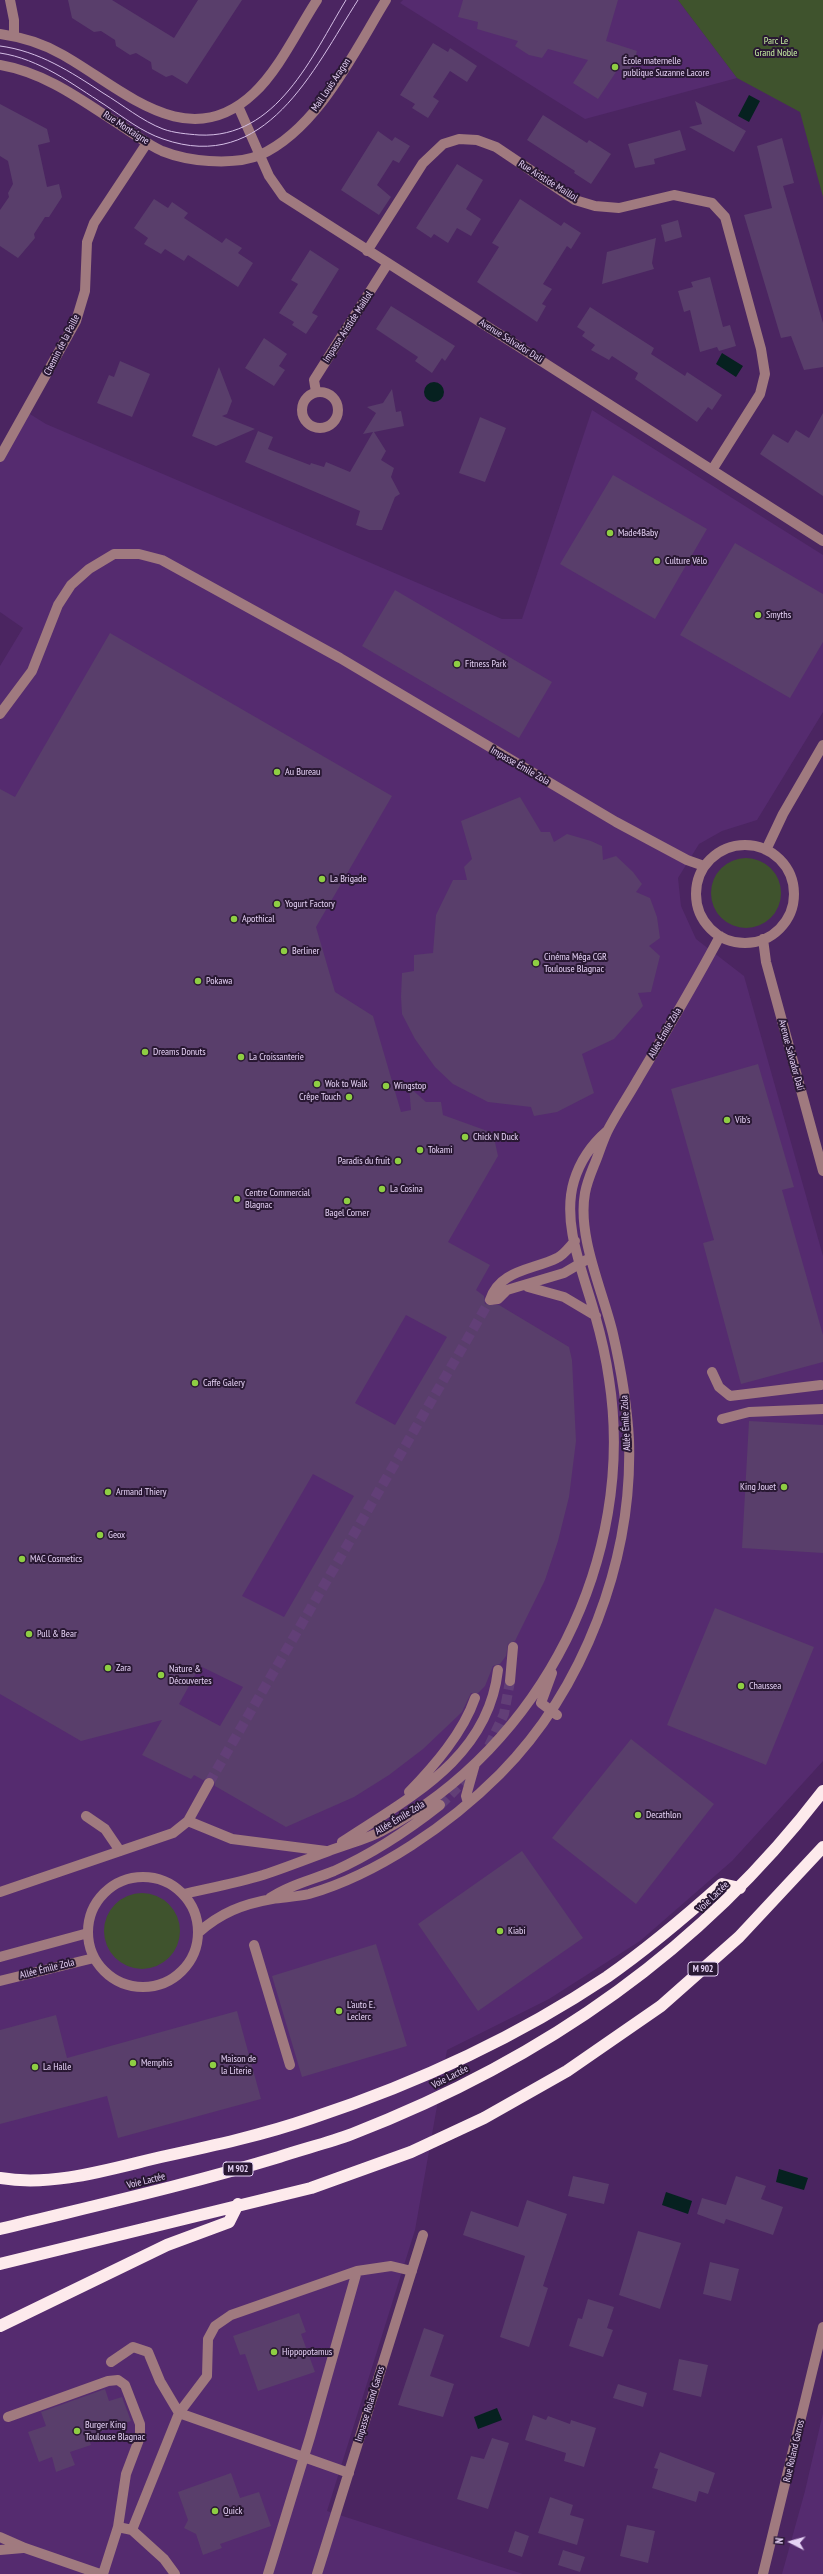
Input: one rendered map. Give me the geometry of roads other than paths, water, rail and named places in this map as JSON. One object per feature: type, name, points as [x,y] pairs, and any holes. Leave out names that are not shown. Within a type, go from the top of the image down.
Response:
[{"type":"highway","name":"Voie Lactée","points":[[0,2229],[229,2172],[351,2134],[440,2096],[524,2053],[596,2008],[696,1931],[740,1888],[823,1791]]},
{"type":"highway","name":"M 902","points":[[0,2264],[238,2204],[311,2188],[411,2152],[484,2118],[567,2071],[661,2006],[740,1938],[823,1847]]},
{"type":"highway","points":[[0,2178],[38,2181],[109,2169],[240,2140],[312,2119],[381,2093],[470,2054],[536,2020],[620,1967],[671,1929],[722,1884],[740,1888]]},
{"type":"highway","points":[[0,2326],[167,2245],[229,2222],[238,2204]]},
{"type":"street","points":[[10,0],[14,20],[14,36]]},
{"type":"street","points":[[0,34],[14,36],[62,55],[162,114],[179,119],[204,120],[221,115],[238,106],[266,79],[317,0]]},
{"type":"street","name":"Mail Louis Aragon","points":[[259,155],[283,140],[317,109],[386,0]]},
{"type":"street","name":"Rue Montaigne","points":[[0,65],[35,74],[83,100],[147,143],[168,153],[196,160],[226,162],[259,155]]},
{"type":"street","name":"Avenue Salvador Dali","points":[[238,106],[269,176],[284,196],[367,251],[823,541]]},
{"type":"street","name":"Rue Aristide Maillol","points":[[367,251],[423,163],[443,144],[459,139],[477,140],[496,147],[575,200],[595,206],[619,208],[674,195],[712,203],[725,217],[761,349],[765,374],[760,394],[712,470]]},
{"type":"street","name":"Chemin de la Paille","points":[[0,457],[76,320],[85,291],[87,242],[94,222],[147,143]]},
{"type":"street","name":"Impasse Aristide Maillol","points":[[316,392],[314,380],[388,264]]},
{"type":"street","name":"Impasse Émile Zola","points":[[0,714],[32,671],[58,605],[71,585],[89,569],[114,554],[139,554],[162,560],[340,658],[616,822],[687,860],[704,866]]},
{"type":"street","points":[[766,850],[783,814],[823,745]]},
{"type":"street","points":[[750,845],[766,850],[778,858],[787,869],[792,882],[793,896],[791,909],[785,922],[775,932],[763,939],[749,943],[734,942],[720,936],[709,928],[697,904],[696,891],[704,866],[717,854],[732,846],[750,845]]},
{"type":"street","name":"Allée Émile Zola","points":[[198,1932],[226,1911],[268,1900],[308,1894],[340,1881],[399,1853],[468,1803],[501,1773],[554,1713],[600,1612],[613,1572],[626,1504],[629,1442],[624,1388],[614,1340],[591,1257],[584,1220],[584,1196],[587,1182],[608,1129],[720,936]]},
{"type":"street","name":"Avenue Salvador Dali","points":[[763,939],[766,962],[823,1171]]},
{"type":"street","name":"Allée Émile Zola","points":[[184,1894],[262,1875],[380,1832],[430,1800],[475,1764],[514,1723],[558,1655],[578,1616],[599,1559],[608,1516],[615,1434],[609,1379],[596,1316],[575,1241],[571,1200],[574,1181],[592,1144],[608,1129]]},
{"type":"street","points":[[575,1241],[559,1258],[519,1271],[501,1282],[490,1300],[498,1298],[507,1290],[526,1286],[564,1273],[591,1257]]},
{"type":"street","points":[[526,1286],[564,1297],[596,1316]]},
{"type":"street","points":[[712,1372],[719,1387],[730,1396],[821,1385]]},
{"type":"street","points":[[722,1419],[749,1412],[823,1410]]},
{"type":"street","points":[[615,1434],[629,1442]]},
{"type":"street","points":[[599,1559],[607,1570],[613,1572]]},
{"type":"street","points":[[510,1681],[513,1647]]},
{"type":"street","name":"Allée Émile Zola","points":[[554,1713],[541,1703],[558,1655]]},
{"type":"street","points":[[188,1821],[232,1839],[328,1851],[435,1781],[459,1756],[481,1726],[496,1688],[498,1670]]},
{"type":"street","points":[[397,1805],[434,1764],[471,1711],[475,1698]]},
{"type":"street","points":[[468,1803],[466,1796],[475,1764]]},
{"type":"street","points":[[0,1892],[173,1834],[188,1821],[209,1783]]},
{"type":"street","points":[[268,1900],[283,1889],[322,1875],[381,1847],[440,1806]]},
{"type":"street","points":[[86,1816],[105,1828],[120,1851]]},
{"type":"street","points":[[322,1875],[340,1881]]},
{"type":"street","points":[[152,1877],[169,1884],[184,1894],[197,1918],[198,1932],[196,1947],[182,1972],[170,1980],[156,1986],[141,1987],[114,1979],[103,1970],[94,1958],[88,1933],[89,1921],[99,1899],[117,1883],[128,1879],[152,1877]]},
{"type":"street","points":[[0,1957],[88,1933]]},
{"type":"street","points":[[254,1945],[290,2065]]},
{"type":"street","name":"Allée Émile Zola","points":[[0,1981],[94,1958]]},
{"type":"street","name":"Impasse Roland Garros","points":[[317,2574],[423,2235]]},
{"type":"street","points":[[132,2530],[179,2413],[207,2376],[208,2339],[215,2326],[231,2315],[357,2271],[391,2266],[412,2271]]},
{"type":"street","points":[[268,2574],[302,2458],[310,2436],[357,2271]]},
{"type":"street","name":"Rue Roland Garros","points":[[763,2574],[823,2327]]},
{"type":"street","points":[[111,2362],[133,2346],[148,2352],[160,2381],[179,2413],[302,2458],[349,2473]]},
{"type":"street","points":[[0,2537],[25,2548],[102,2574],[118,2527],[126,2474],[140,2437],[140,2424],[125,2384],[118,2380],[108,2380],[8,2417]]},
{"type":"street","points":[[118,2527],[132,2530],[164,2559],[175,2574]]},
{"type":"street","points":[[0,2550],[25,2548]]},
{"type":"tunnel","points":[[209,1783],[490,1300]]},
{"type":"tunnel","points":[[489,1746],[504,1714],[510,1681]]},
{"type":"tunnel","points":[[440,1805],[474,1771]]},
{"type":"tram line","points":[[0,46],[28,52],[67,70],[155,126],[176,132],[199,135],[226,133],[250,123],[271,109],[289,90],[320,45],[346,0]]},
{"type":"tram line","points":[[0,53],[29,61],[55,73],[133,124],[155,136],[199,146],[231,142],[258,129],[282,109],[304,84],[358,0]]},
{"type":"place","name":"École maternelle publique Suzanne Lacore","points":[[615,67]]},
{"type":"place","name":"Made4Baby","points":[[610,533]]},
{"type":"place","name":"Culture Vélo","points":[[657,561]]},
{"type":"place","name":"Smyths","points":[[758,615]]},
{"type":"place","name":"Fitness Park","points":[[457,664]]},
{"type":"place","name":"Au Bureau","points":[[277,772]]},
{"type":"place","name":"La Brigade","points":[[322,879]]},
{"type":"place","name":"Yogurt Factory","points":[[277,904]]},
{"type":"place","name":"Apothical","points":[[234,919]]},
{"type":"place","name":"Berliner","points":[[284,951]]},
{"type":"place","name":"Cinéma Méga CGR Toulouse Blagnac","points":[[536,963]]},
{"type":"place","name":"Pokawa","points":[[198,981]]},
{"type":"place","name":"Dreams Donuts","points":[[145,1052]]},
{"type":"place","name":"La Croissanterie","points":[[241,1057]]},
{"type":"place","name":"Wok to Walk","points":[[317,1084]]},
{"type":"place","name":"Wingstop","points":[[386,1086]]},
{"type":"place","name":"Crêpe Touch","points":[[349,1097]]},
{"type":"place","name":"Vib's","points":[[727,1120]]},
{"type":"place","name":"Chick N Duck","points":[[465,1137]]},
{"type":"place","name":"Tokami","points":[[420,1150]]},
{"type":"place","name":"Paradis du fruit","points":[[398,1161]]},
{"type":"place","name":"La Cosina","points":[[382,1189]]},
{"type":"place","name":"Centre Commercial Blagnac","points":[[237,1199]]},
{"type":"place","name":"Bagel Corner","points":[[347,1201]]},
{"type":"place","name":"Caffe Galery","points":[[195,1383]]},
{"type":"place","name":"King Jouet","points":[[784,1487]]},
{"type":"place","name":"Armand Thiery","points":[[108,1492]]},
{"type":"place","name":"Geox","points":[[100,1535]]},
{"type":"place","name":"MAC Cosmetics","points":[[22,1559]]},
{"type":"place","name":"Pull & Bear","points":[[29,1634]]},
{"type":"place","name":"Zara","points":[[108,1668]]},
{"type":"place","name":"Nature & Découvertes","points":[[161,1675]]},
{"type":"place","name":"Chaussea","points":[[741,1686]]},
{"type":"place","name":"Decathlon","points":[[638,1815]]},
{"type":"place","name":"Kiabi","points":[[500,1931]]},
{"type":"place","name":"L'auto E. Leclerc","points":[[339,2011]]},
{"type":"place","name":"Memphis","points":[[133,2063]]},
{"type":"place","name":"Maison de la Literie","points":[[213,2065]]},
{"type":"place","name":"La Halle","points":[[35,2067]]},
{"type":"place","name":"Hippopotamus","points":[[274,2352]]},
{"type":"place","name":"Burger King Toulouse Blagnac","points":[[77,2431]]},
{"type":"place","name":"Quick","points":[[215,2511]]},
{"type":"park label","name":"Parc Le Grand Noble","points":[[776,46]]}]
